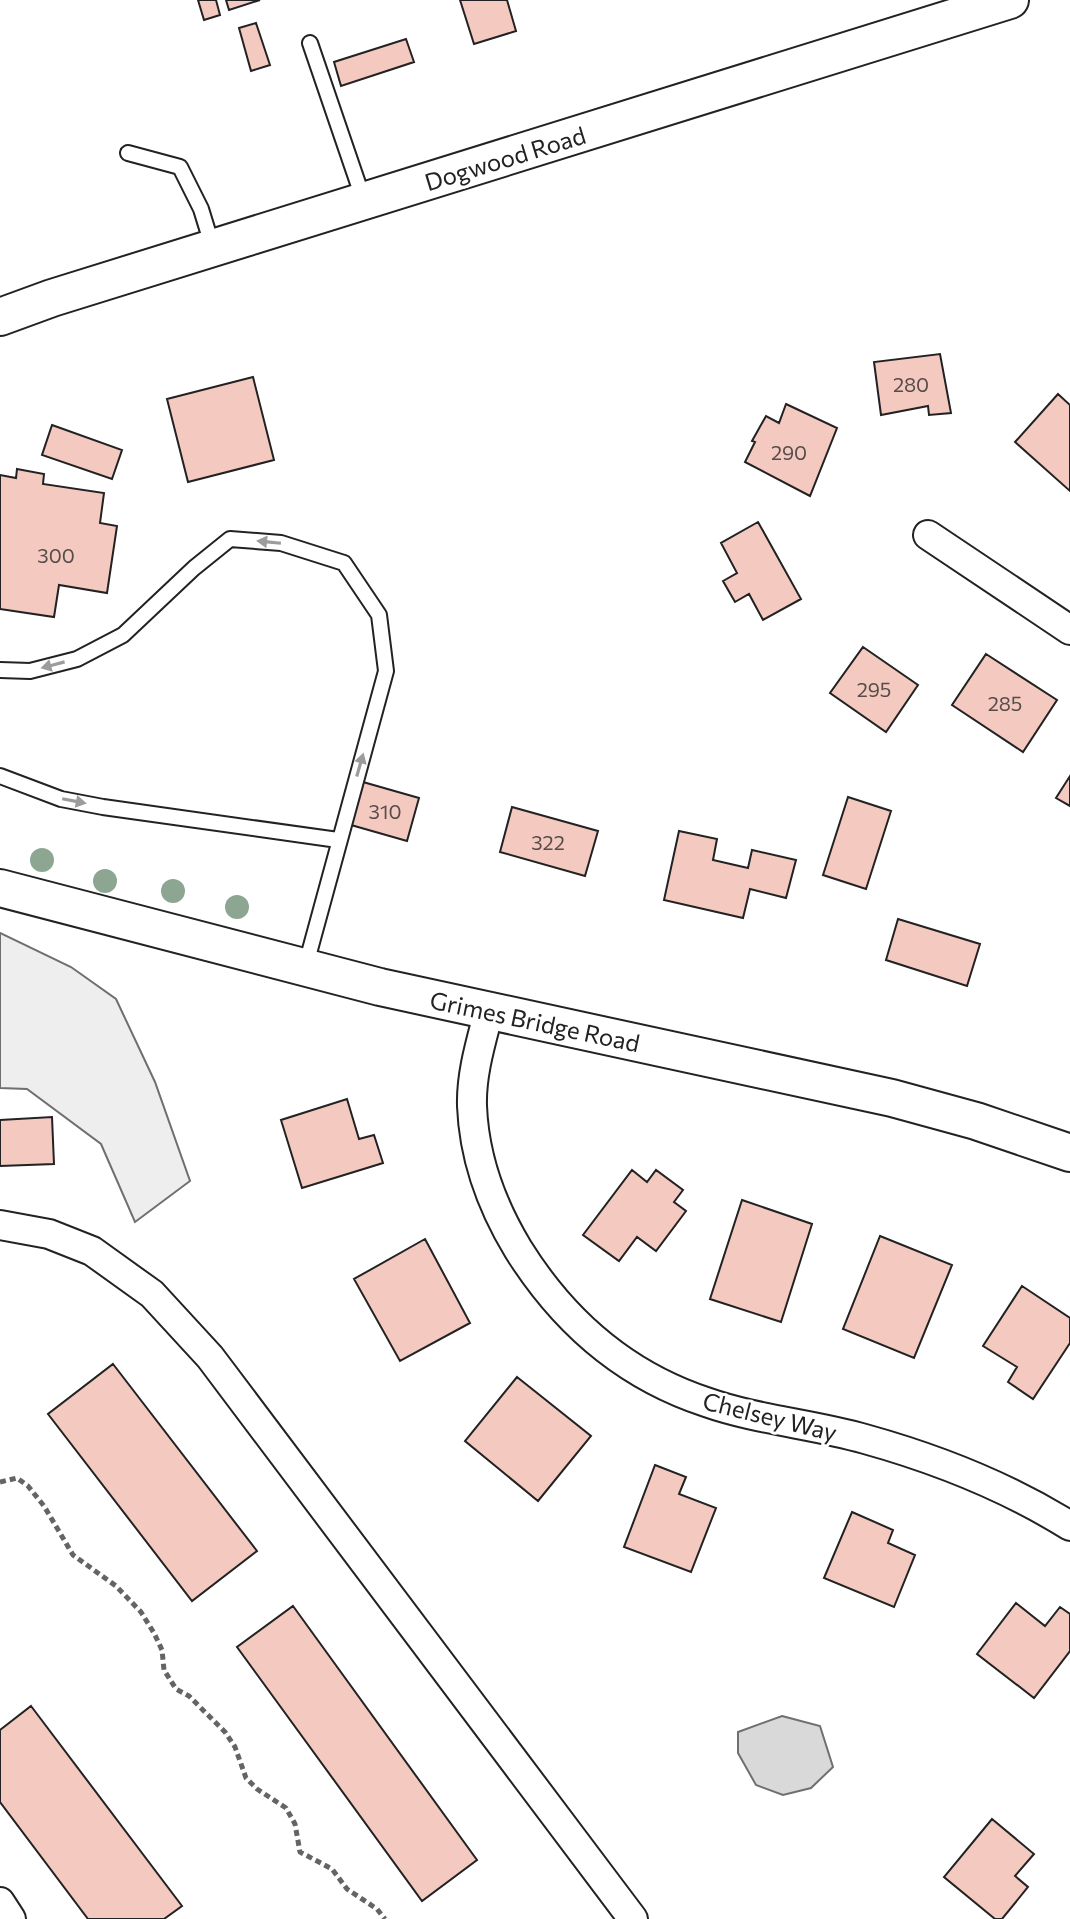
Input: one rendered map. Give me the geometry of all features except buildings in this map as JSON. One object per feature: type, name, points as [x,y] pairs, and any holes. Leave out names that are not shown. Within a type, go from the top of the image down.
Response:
[{"type":"street","name":"Dogwood Road","points":[[0,317],[52,298],[1010,0]]},
{"type":"street","points":[[0,309],[52,298]]},
{"type":"street","points":[[928,535],[1070,630]]},
{"type":"street","name":"Grimes Bridge Road","points":[[0,888],[305,968],[892,1098],[976,1121],[1070,1153]]},
{"type":"street","name":"Chelsey Way","points":[[489,1011],[477,1058],[472,1105],[477,1148],[490,1192],[511,1236],[537,1279],[568,1317],[611,1353],[655,1381],[705,1402],[915,1454],[1011,1492],[1070,1526]]},
{"type":"street","points":[[0,1225],[49,1234],[92,1251],[152,1294],[210,1357],[633,1919]]},
{"type":"street","points":[[0,1902],[11,1919]]},
{"type":"lane","points":[[310,43],[364,202]]},
{"type":"lane","points":[[128,153],[180,167],[201,209],[213,249]]},
{"type":"lane","points":[[0,670],[30,671],[77,659],[123,635],[194,568],[230,539],[281,543],[344,563],[379,615],[386,671],[305,968]]},
{"type":"lane","points":[[0,776],[61,799],[103,807],[338,840]]},
{"type":"path","points":[[0,1482],[17,1478],[28,1486],[73,1555],[116,1586],[141,1612],[162,1650],[164,1670],[176,1689],[189,1696],[225,1732],[235,1747],[246,1778],[286,1808],[295,1824],[300,1852],[332,1869],[347,1889],[377,1909],[385,1919]]},
{"type":"shaded area","points":[[0,933],[71,967],[116,999],[155,1082],[190,1181],[135,1222],[101,1144],[27,1089],[0,1088]]},
{"type":"shaded area","points":[[782,1716],[820,1726],[833,1767],[811,1788],[783,1795],[756,1785],[738,1753],[738,1732]]}]
